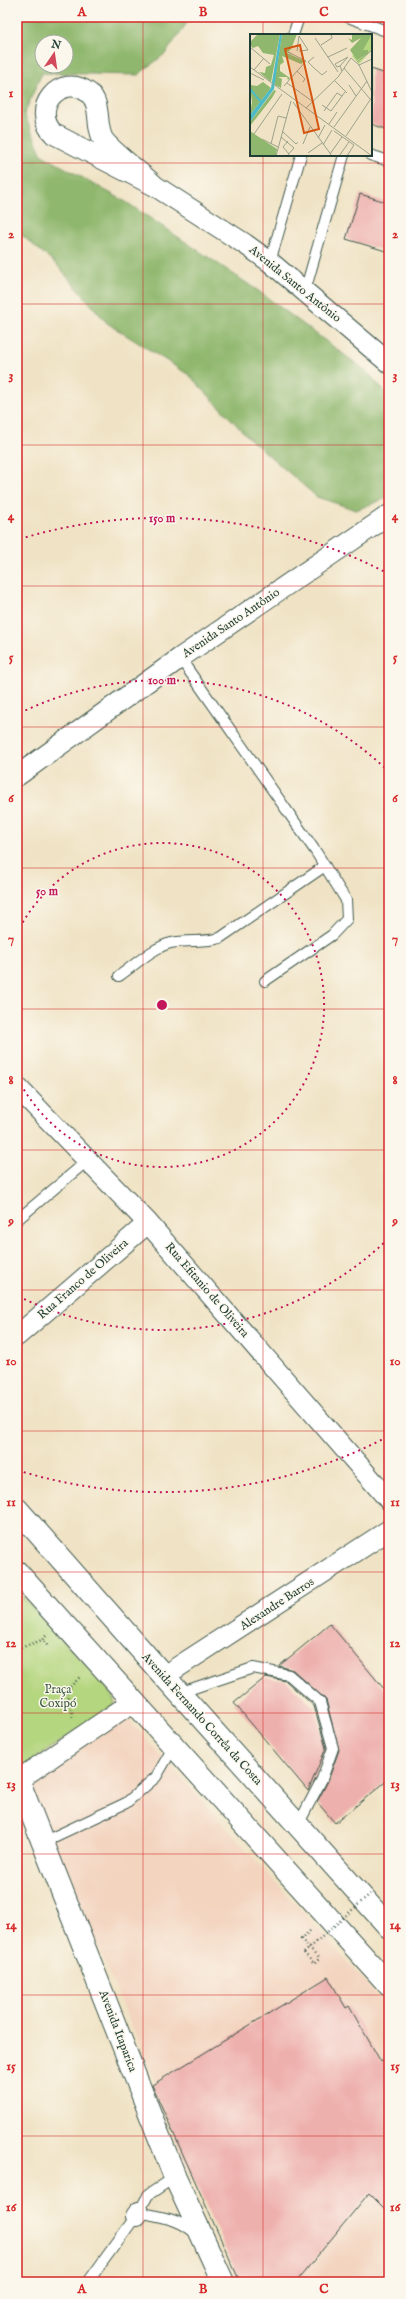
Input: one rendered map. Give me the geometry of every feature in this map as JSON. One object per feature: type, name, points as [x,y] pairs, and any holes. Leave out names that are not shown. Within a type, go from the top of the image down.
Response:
[{"type":"main road","name":"Avenida Fernando Corrêa da Costa","points":[[17,1509],[179,1693],[389,1927]]},
{"type":"main road","points":[[17,1572],[389,1985]]},
{"type":"main road","name":"Avenida Itaparica","points":[[18,1778],[175,2177],[208,2244],[223,2282]]},
{"type":"street","points":[[70,85],[80,88],[90,94],[95,101],[103,138],[155,186],[54,134],[46,126],[44,114],[52,95],[61,88],[70,85]]},
{"type":"street","name":"Avenida Santo Antônio","points":[[155,186],[270,262],[389,363]]},
{"type":"street","name":"Avenida Santo Antônio","points":[[17,776],[180,658],[389,515]]},
{"type":"street","name":"Rua Efitanio de Oliveira","points":[[17,1087],[148,1223],[389,1500]]},
{"type":"street","name":"Rua Franco de Oliveira","points":[[17,1336],[148,1223]]},
{"type":"street","name":"Alexandre Barros","points":[[164,1676],[389,1530]]},
{"type":"street","points":[[18,1778],[134,1701]]},
{"type":"lane","points":[[293,34],[299,17]]},
{"type":"lane","points":[[348,17],[389,32]]},
{"type":"lane","points":[[270,262],[301,156]]},
{"type":"lane","points":[[305,291],[344,156]]},
{"type":"lane","points":[[372,156],[389,161]]},
{"type":"lane","points":[[180,658],[325,866],[346,900],[347,919],[332,935],[265,981]]},
{"type":"lane","points":[[119,976],[156,950],[171,943],[189,941],[209,942],[220,938],[325,866]]},
{"type":"lane","points":[[17,1220],[87,1161]]},
{"type":"lane","points":[[179,1693],[253,1668],[289,1675],[320,1702],[333,1748],[322,1779],[298,1825]]},
{"type":"lane","points":[[43,1842],[126,1804],[156,1777],[174,1746]]},
{"type":"lane","points":[[88,2282],[138,2214],[148,2194],[175,2177]]},
{"type":"lane","points":[[138,2214],[172,2218],[189,2227],[208,2244]]},
{"type":"path","points":[[17,1649],[42,1640]]},
{"type":"path","points":[[78,1739],[67,1690],[80,1677]]},
{"type":"path","points":[[301,1939],[319,1959],[314,1964],[304,1953],[370,1894]]},
{"type":"shaded area","points":[[126,1717],[389,2008],[389,2282],[240,2282],[29,1784]]},
{"type":"green space","points":[[17,17],[191,17],[166,53],[138,75],[74,74],[74,34],[34,34],[34,74],[42,74],[24,114],[42,155],[126,202],[257,290],[366,371],[389,396],[389,497],[356,510],[317,497],[250,439],[189,375],[107,323],[57,265],[17,231]]},
{"type":"green space","name":"Praça Coxipó","points":[[17,1591],[111,1692],[115,1704],[24,1766],[20,1765],[17,1758]]},
{"type":"building","points":[[372,69],[389,75],[389,130],[372,124]]},
{"type":"building","points":[[360,194],[389,203],[389,252],[346,239]]},
{"type":"building","points":[[330,1624],[389,1695],[389,1779],[335,1823],[317,1802],[328,1781],[339,1750],[326,1700],[293,1670],[279,1666]]},
{"type":"building","points":[[266,1677],[286,1681],[314,1706],[326,1748],[308,1791],[234,1703]]},
{"type":"building","points":[[328,1977],[346,2008],[349,2006],[381,2062],[389,2056],[389,2213],[369,2193],[296,2282],[240,2282],[152,2085]]}]
